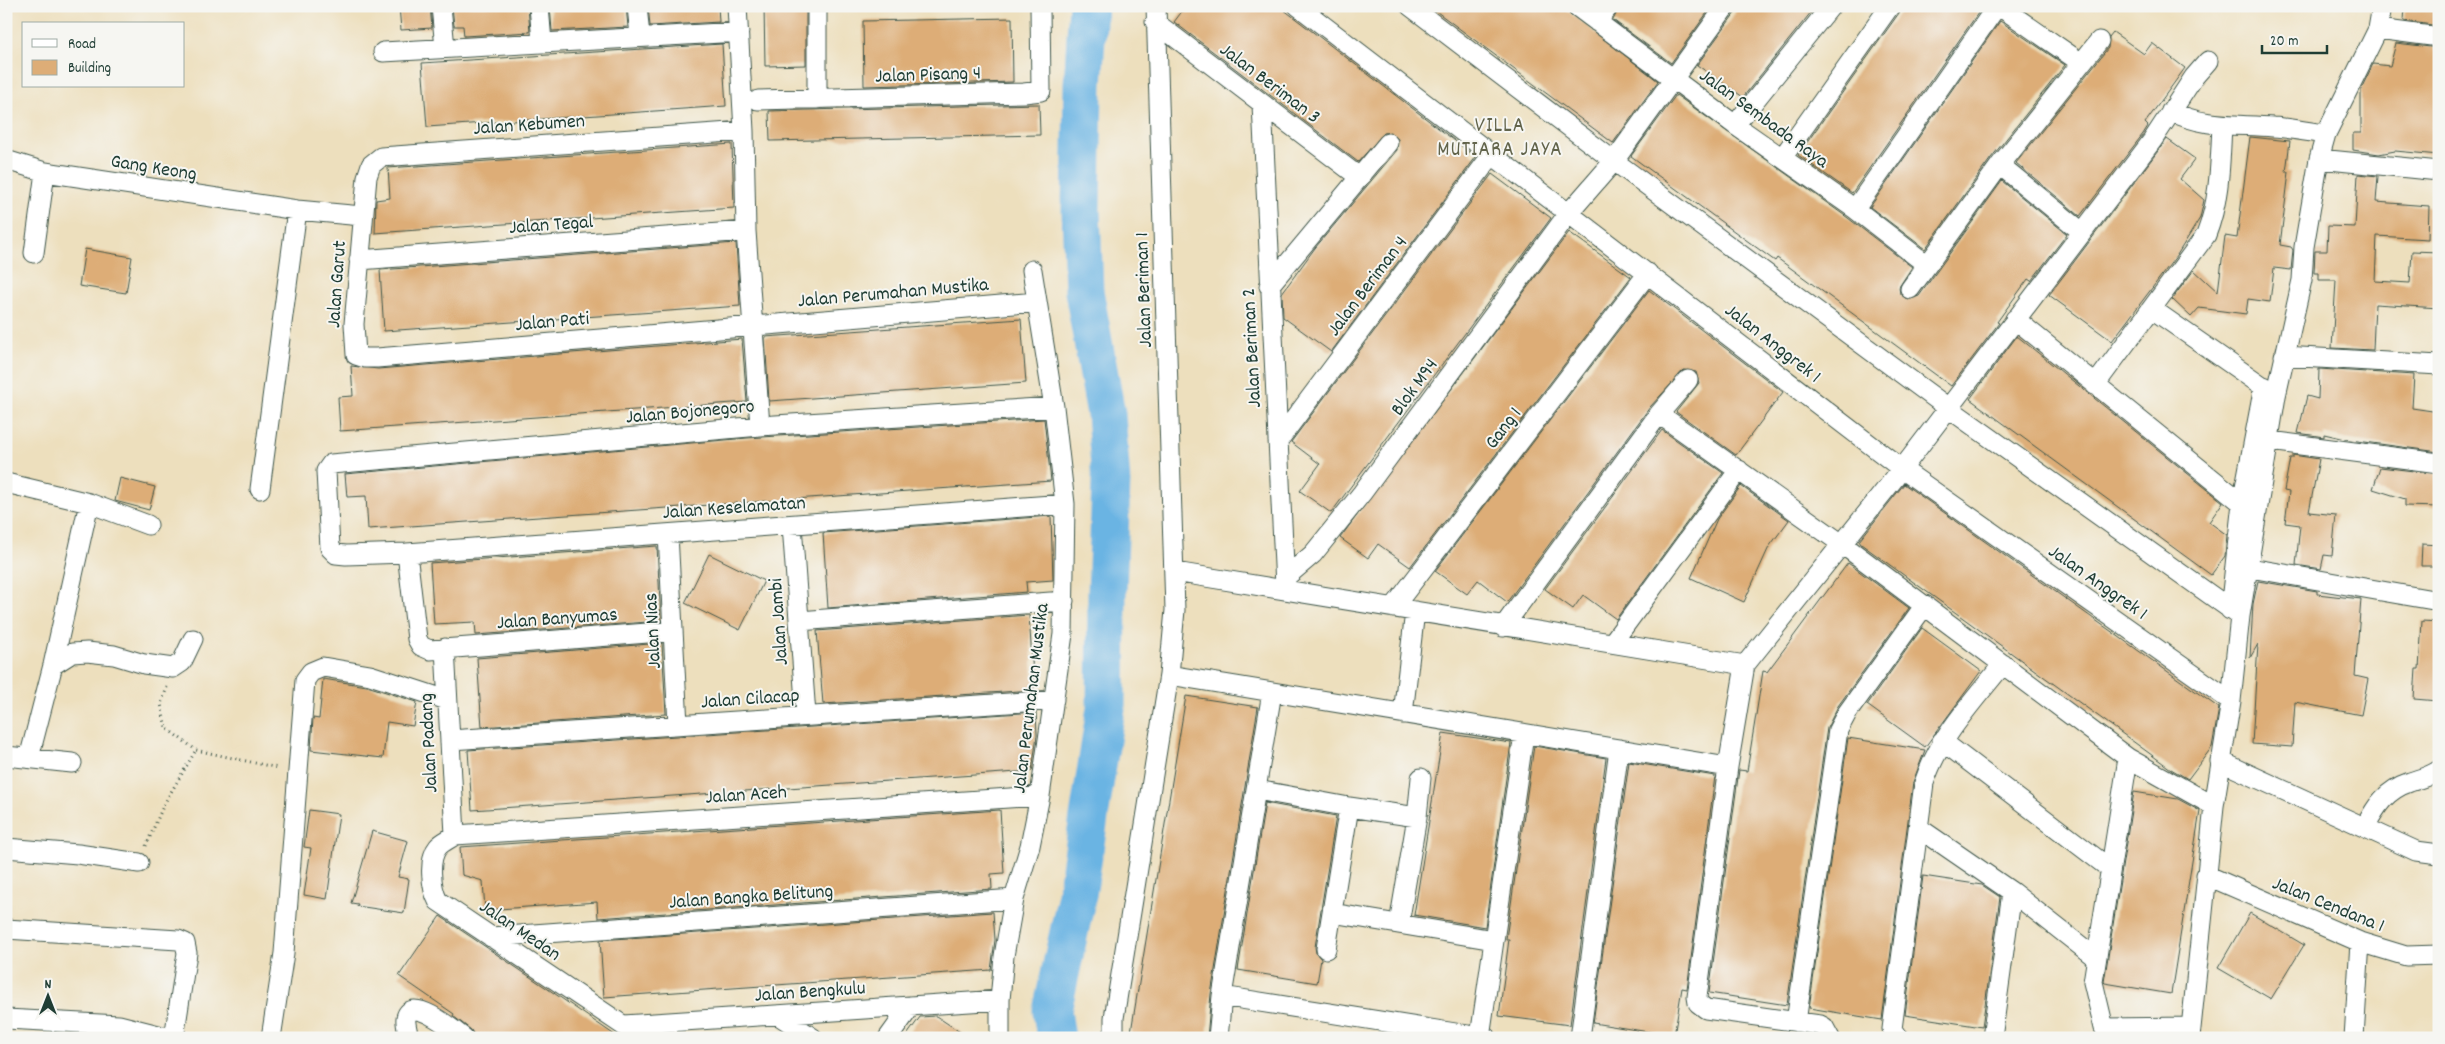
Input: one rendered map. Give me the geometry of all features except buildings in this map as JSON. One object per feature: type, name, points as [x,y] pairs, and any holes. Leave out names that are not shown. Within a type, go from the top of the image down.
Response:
[{"type":"street","points":[[441,6],[444,48]]},
{"type":"street","points":[[539,6],[542,42]]},
{"type":"street","points":[[637,6],[640,36]]},
{"type":"street","points":[[737,6],[744,132],[746,231],[760,426]]},
{"type":"street","points":[[817,6],[817,98]]},
{"type":"street","name":"Jalan Pisang 4","points":[[758,100],[1041,91],[1040,6]]},
{"type":"street","name":"Jalan Anggrek 1","points":[[1298,6],[1338,35],[1491,156],[1648,273],[1902,469],[2231,701]]},
{"type":"street","points":[[1410,6],[1614,161],[1947,408],[2235,613]]},
{"type":"street","name":"Jalan Sembada Raya","points":[[1576,6],[1735,125],[1855,209],[1926,264]]},
{"type":"street","points":[[1597,22],[1609,6]]},
{"type":"street","name":"Blok M94","points":[[1286,584],[1362,493],[1568,214],[1614,161],[1726,6]]},
{"type":"street","points":[[1735,125],[1831,6]]},
{"type":"street","points":[[1782,158],[1890,6]]},
{"type":"street","points":[[1855,209],[1998,6],[2080,62]]},
{"type":"street","points":[[2128,758],[2109,868],[2093,990],[2104,1028],[2191,1032],[2214,806],[2231,701],[2242,503],[2270,391],[2284,356],[2302,280],[2304,248],[2319,159],[2326,134],[2378,29],[2382,6]]},
{"type":"street","name":"Jalan Beriman 3","points":[[1155,14],[1262,104],[1359,177]]},
{"type":"street","name":"Jalan Beriman 1","points":[[1114,1038],[1114,1018],[1169,675],[1175,610],[1155,14]]},
{"type":"street","points":[[2378,29],[2439,37]]},
{"type":"street","points":[[383,52],[640,36],[739,32]]},
{"type":"street","points":[[1910,289],[1926,264],[2000,166],[2099,40]]},
{"type":"street","points":[[1830,1038],[1824,1027],[1706,1009],[1698,1003],[1697,997],[1728,767],[1745,665],[1902,469],[2152,141],[2194,77],[2208,61]]},
{"type":"street","name":"Jalan Beriman 2","points":[[1262,104],[1269,286],[1281,526],[1286,584]]},
{"type":"street","points":[[2171,111],[2183,117],[2222,125],[2272,127],[2326,134]]},
{"type":"street","points":[[2095,385],[2206,235],[2214,214],[2219,178],[2222,125]]},
{"type":"street","name":"Jalan Kebumen","points":[[348,215],[371,165],[381,157],[744,132]]},
{"type":"street","points":[[1269,286],[1388,142]]},
{"type":"street","name":"Jalan Beriman 4","points":[[1278,441],[1491,156]]},
{"type":"street","points":[[2319,159],[2439,171]]},
{"type":"street","name":"Gang Keong","points":[[6,160],[45,172],[296,210],[348,215]]},
{"type":"street","points":[[2000,166],[2082,232]]},
{"type":"street","points":[[34,253],[45,172]]},
{"type":"street","points":[[260,489],[296,210]]},
{"type":"street","name":"Jalan Garut","points":[[348,215],[359,260],[354,324],[356,354]]},
{"type":"street","name":"Jalan Tegal","points":[[359,260],[746,231]]},
{"type":"street","name":"Jalan Perumahan Mustika","points":[[1000,1038],[1000,1000],[1004,956],[1014,899],[1030,846],[1040,796],[1063,634],[1065,504],[1054,407],[1032,270]]},
{"type":"street","name":"Gang 1","points":[[1393,608],[1648,273]]},
{"type":"street","name":"Jalan Perumahan Mustika","points":[[753,326],[1037,302]]},
{"type":"street","points":[[2152,309],[2270,391]]},
{"type":"street","points":[[2015,319],[2242,503]]},
{"type":"street","name":"Jalan Pati","points":[[356,354],[365,358],[377,358],[753,326]]},
{"type":"street","points":[[2284,356],[2439,365]]},
{"type":"street","points":[[1503,627],[1659,414],[1688,380]]},
{"type":"street","points":[[2235,613],[2250,568],[2270,441],[2270,391]]},
{"type":"street","name":"Jalan Bojonegoro","points":[[331,464],[760,426],[1054,407]]},
{"type":"street","points":[[1659,414],[1842,544],[2128,758],[2214,806]]},
{"type":"street","points":[[2270,441],[2439,463]]},
{"type":"street","name":"Jalan Keselamatan","points":[[331,464],[326,470],[330,548],[336,554],[346,555],[406,553],[1065,504]]},
{"type":"street","points":[[1612,643],[1739,470]]},
{"type":"street","points":[[6,483],[89,503],[148,525]]},
{"type":"street","points":[[28,758],[52,665],[89,503]]},
{"type":"street","name":"Jalan Jambi","points":[[792,525],[806,715]]},
{"type":"street","name":"Jalan Nias","points":[[668,534],[678,725]]},
{"type":"street","name":"Jalan Banyumas","points":[[406,553],[417,640],[421,646],[430,650],[673,631]]},
{"type":"street","points":[[2250,568],[2439,601]]},
{"type":"street","points":[[1175,572],[1286,584],[1393,608],[1745,665]]},
{"type":"street","points":[[799,620],[1064,601]]},
{"type":"street","points":[[1796,1022],[1838,730],[1847,713],[1925,606]]},
{"type":"street","points":[[1403,714],[1415,611]]},
{"type":"street","points":[[52,665],[72,654],[87,652],[114,654],[144,664],[173,668],[182,662],[193,639]]},
{"type":"street","name":"Jalan Padang","points":[[444,648],[455,835]]},
{"type":"street","points":[[1898,1038],[1892,1029],[1924,783],[1942,741],[2003,664]]},
{"type":"street","points":[[271,1038],[284,953],[306,680],[311,672],[323,667],[370,675],[447,700]]},
{"type":"street","points":[[1169,675],[1728,767]]},
{"type":"street","points":[[1218,1038],[1222,996],[1272,692]]},
{"type":"street","name":"Jalan Cilacap","points":[[450,740],[1054,700]]},
{"type":"street","points":[[1222,996],[1484,1037],[1494,940],[1524,734]]},
{"type":"street","points":[[1942,741],[2109,868]]},
{"type":"street","points":[[1580,1038],[1618,749]]},
{"type":"street","points":[[6,756],[72,763]]},
{"type":"street","points":[[2220,761],[2416,851],[2439,854]]},
{"type":"street","points":[[2365,828],[2378,802],[2388,792],[2410,782],[2426,778],[2439,770]]},
{"type":"street","points":[[1399,924],[1417,817],[1421,778]]},
{"type":"street","points":[[1257,790],[1417,817]]},
{"type":"street","name":"Jalan Aceh","points":[[455,835],[1040,796]]},
{"type":"street","points":[[1326,949],[1349,807]]},
{"type":"street","points":[[1919,828],[2012,892],[2096,958]]},
{"type":"street","name":"Jalan Medan","points":[[455,835],[438,847],[431,868],[435,895],[438,901],[642,1038]]},
{"type":"street","points":[[6,848],[78,854],[139,863]]},
{"type":"street","name":"Jalan Cendana 1","points":[[2206,875],[2360,942],[2406,956],[2439,956]]},
{"type":"street","points":[[1992,1038],[2012,892]]},
{"type":"street","name":"Jalan Bangka Belitung","points":[[491,937],[1014,899]]},
{"type":"street","points":[[1332,913],[1494,940]]},
{"type":"street","points":[[6,930],[178,940],[186,943],[187,954],[174,1038]]},
{"type":"street","points":[[2354,1038],[2360,942]]},
{"type":"street","name":"Jalan Bengkulu","points":[[624,1025],[1000,1000]]},
{"type":"street","points":[[888,1038],[911,1006]]},
{"type":"street","points":[[409,1038],[406,1019],[408,1014],[413,1010],[422,1009],[464,1038]]},
{"type":"street","points":[[778,1015],[813,1038]]},
{"type":"street","points":[[6,1019],[81,1030],[170,1038]]},
{"type":"path","points":[[173,668],[161,704],[166,728],[196,750],[298,773]]},
{"type":"path","points":[[139,863],[164,804],[196,750]]},
{"type":"waterway","points":[[1056,1038],[1052,1011],[1077,895],[1106,708],[1107,594],[1111,482],[1106,414],[1084,291],[1081,211],[1083,85],[1088,6]]},
{"type":"district","name":"VILLA MUTIARA JAYA","points":[[1500,136]]}]
